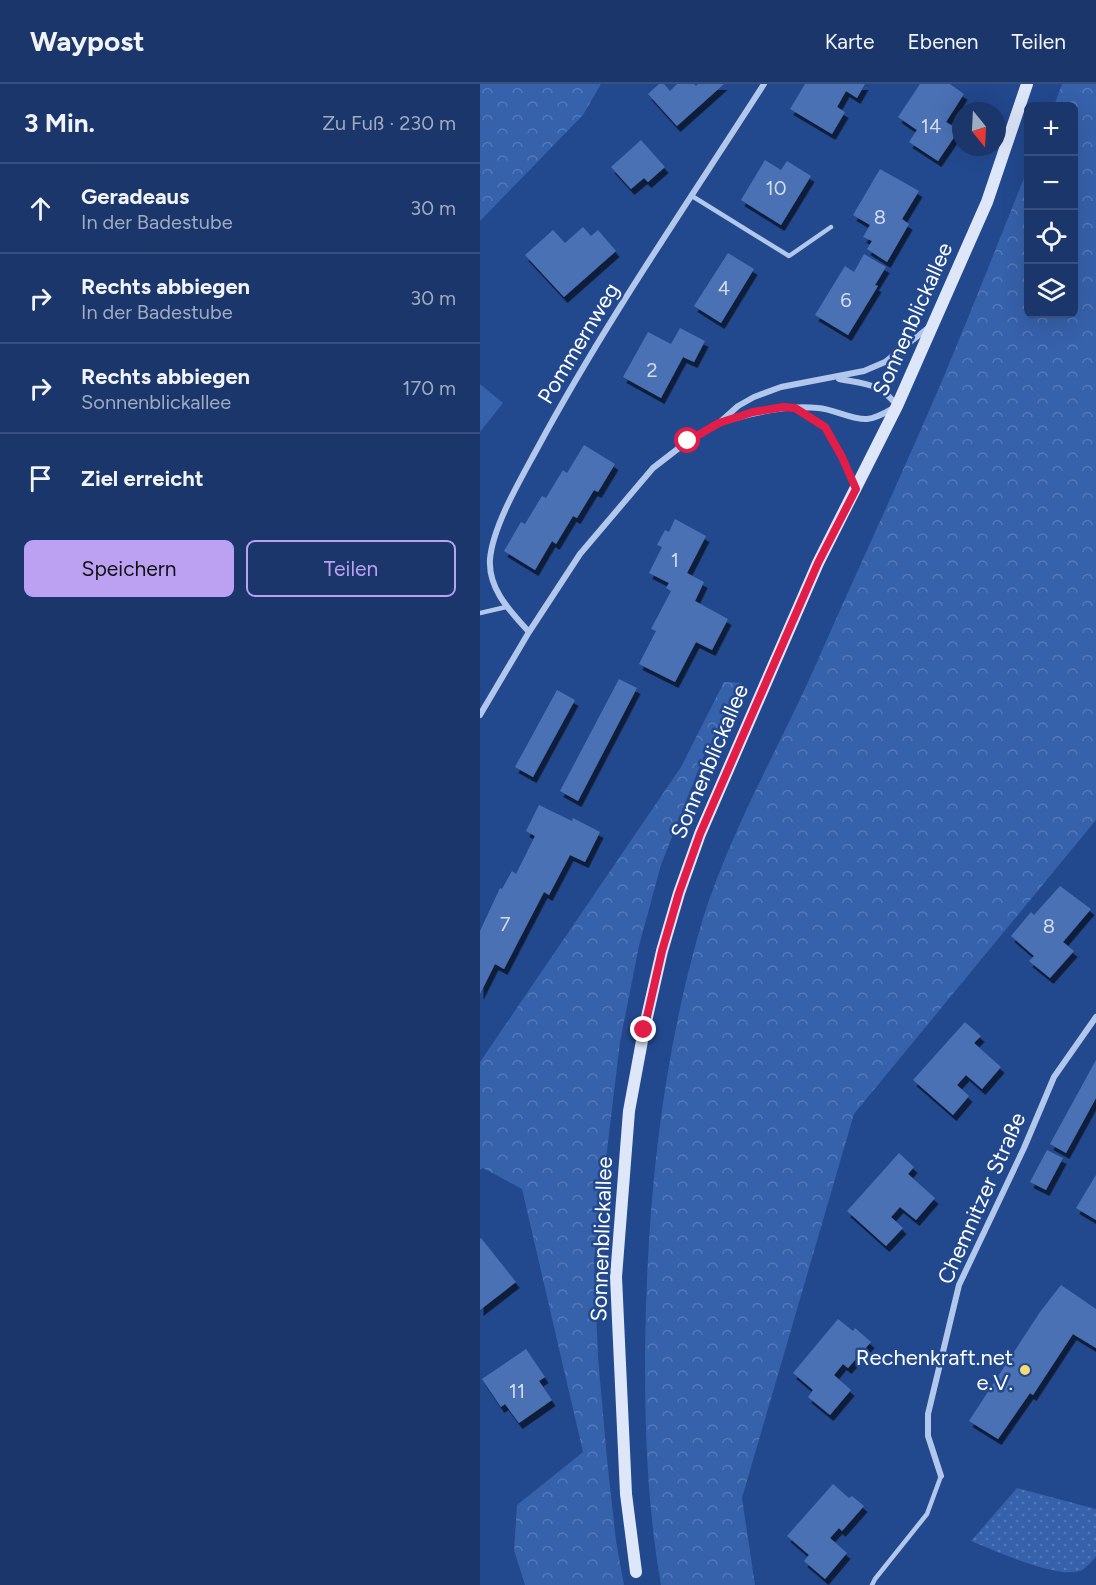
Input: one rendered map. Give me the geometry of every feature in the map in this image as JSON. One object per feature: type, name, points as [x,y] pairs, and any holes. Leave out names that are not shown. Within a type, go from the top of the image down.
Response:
[{"type":"main road","name":"Sonnenblickallee","points":[[636,1572],[626,1494],[616,1277],[629,1111],[662,951],[700,834],[818,563],[897,406],[987,202],[1027,84]]},
{"type":"street","name":"Pommernweg","points":[[529,632],[506,607],[491,580],[490,560],[494,537],[525,472],[574,380],[764,84]]},
{"type":"street","points":[[480,715],[529,632],[580,554],[653,468],[688,441],[719,423],[738,406],[769,391],[812,380],[864,371],[885,362],[933,324]]},
{"type":"street","points":[[719,423],[753,412],[783,407],[819,408],[866,419],[881,415],[897,406],[889,395],[874,386],[834,378]]},
{"type":"street","points":[[795,408],[825,427],[856,489]]},
{"type":"street","name":"Chemnitzer Straße","points":[[941,1476],[928,1436],[928,1414],[959,1285],[1024,1148],[1054,1077],[1096,1017]]},
{"type":"lane","points":[[692,196],[789,256],[831,227]]},
{"type":"lane","points":[[480,613],[506,607]]},
{"type":"lane","points":[[872,1585],[927,1514],[941,1476]]},
{"type":"green space","points":[[480,84],[601,84],[583,115],[480,221]]},
{"type":"green space","points":[[1062,84],[1096,84],[1096,820],[854,1114],[742,1498],[755,1585],[661,1585],[650,1502],[647,1446],[645,1361],[648,1254],[664,1095],[684,991],[697,939],[720,870],[798,704],[912,450],[1024,178],[1024,318],[1078,318],[1078,102],[1055,102]]},
{"type":"green space","points":[[480,384],[503,403],[480,432]]},
{"type":"green space","points":[[724,682],[742,683],[703,758],[661,865],[639,946],[620,1042],[594,1260],[598,1357],[607,1459],[616,1541],[624,1585],[525,1585],[514,1550],[517,1505],[583,1452],[522,1189],[483,1168],[480,1170],[480,1062],[681,767]]},
{"type":"green space","points":[[1017,1488],[1096,1509],[1096,1557],[1086,1567],[1072,1572],[1043,1568],[971,1541]]},
{"type":"building","points":[[659,84],[664,84],[670,91],[677,84],[696,86],[698,84],[724,84],[677,126],[648,94]]},
{"type":"building","points":[[805,84],[865,84],[857,98],[846,91],[837,107],[845,112],[832,134],[790,109]]},
{"type":"building","points":[[920,84],[950,84],[964,94],[959,102],[952,102],[952,113],[946,122],[952,126],[952,140],[938,161],[909,142],[917,130],[898,117]]},
{"type":"building","points":[[641,140],[665,167],[648,182],[644,178],[631,189],[611,167]]},
{"type":"building","points":[[765,160],[781,170],[787,161],[811,176],[781,225],[741,200]]},
{"type":"building","points":[[880,169],[919,191],[902,219],[909,224],[887,262],[867,249],[872,241],[863,237],[870,225],[853,215]]},
{"type":"building","points":[[583,227],[591,236],[598,230],[616,251],[564,297],[525,255],[553,230],[565,243]]},
{"type":"building","points":[[728,253],[754,269],[721,323],[694,306]]},
{"type":"building","points":[[864,254],[886,267],[875,285],[878,286],[848,335],[815,315],[845,266],[854,272]]},
{"type":"building","points":[[680,328],[705,341],[694,362],[683,357],[661,398],[623,377],[648,332],[671,344]]},
{"type":"building","points":[[584,445],[615,464],[598,492],[594,490],[577,518],[573,516],[556,544],[552,541],[535,570],[504,551],[521,522],[525,524],[542,496],[546,498],[563,470],[567,473]]},
{"type":"building","points":[[675,519],[706,536],[687,573],[704,582],[695,601],[728,619],[712,650],[696,642],[675,682],[639,664],[656,631],[651,629],[671,591],[666,588],[669,583],[649,573],[662,547],[657,545],[665,530],[669,532]]},
{"type":"building","points":[[619,679],[637,688],[578,801],[560,791]]},
{"type":"building","points":[[557,690],[575,700],[533,777],[515,767]]},
{"type":"building","points":[[539,805],[572,821],[573,818],[600,832],[585,862],[570,855],[549,895],[544,892],[504,969],[495,964],[480,994],[480,931],[500,888],[502,889],[512,871],[516,874],[535,836],[526,831]]},
{"type":"building","points":[[1060,886],[1091,909],[1063,942],[1074,951],[1050,978],[1029,961],[1034,956],[1011,936],[1031,912],[1034,915]]},
{"type":"building","points":[[965,1022],[981,1036],[974,1043],[1001,1067],[982,1089],[966,1075],[957,1085],[969,1096],[953,1115],[913,1080]]},
{"type":"building","points":[[1096,1060],[1096,1098],[1066,1153],[1050,1144]]},
{"type":"building","points":[[1047,1150],[1063,1158],[1046,1190],[1030,1182]]},
{"type":"building","points":[[899,1153],[914,1167],[908,1174],[935,1198],[916,1220],[900,1207],[891,1217],[903,1228],[886,1246],[847,1211]]},
{"type":"building","points":[[1096,1175],[1096,1220],[1076,1208]]},
{"type":"building","points":[[480,1239],[516,1282],[480,1310]]},
{"type":"building","name":"Rechenkraft.net e.V.","points":[[1061,1285],[1096,1309],[1096,1348],[1073,1334],[1033,1395],[1030,1393],[998,1439],[969,1421],[1040,1312]]},
{"type":"building","points":[[838,1319],[853,1331],[855,1328],[871,1342],[848,1368],[843,1364],[834,1375],[851,1390],[830,1415],[808,1397],[813,1390],[793,1373]]},
{"type":"building","points":[[526,1349],[545,1377],[539,1381],[552,1400],[519,1423],[505,1404],[501,1407],[482,1379]]},
{"type":"building","points":[[833,1484],[849,1498],[852,1496],[864,1506],[842,1531],[839,1528],[830,1538],[847,1553],[825,1579],[804,1561],[809,1555],[787,1536]]},
{"type":"place","name":"Rechenkraft.net e.V.","points":[[1025,1370]]},
{"type":"route","points":[[644,1030],[662,951],[700,834],[818,563],[856,489],[825,427],[795,408],[783,407],[753,412],[719,423],[688,441]]}]
